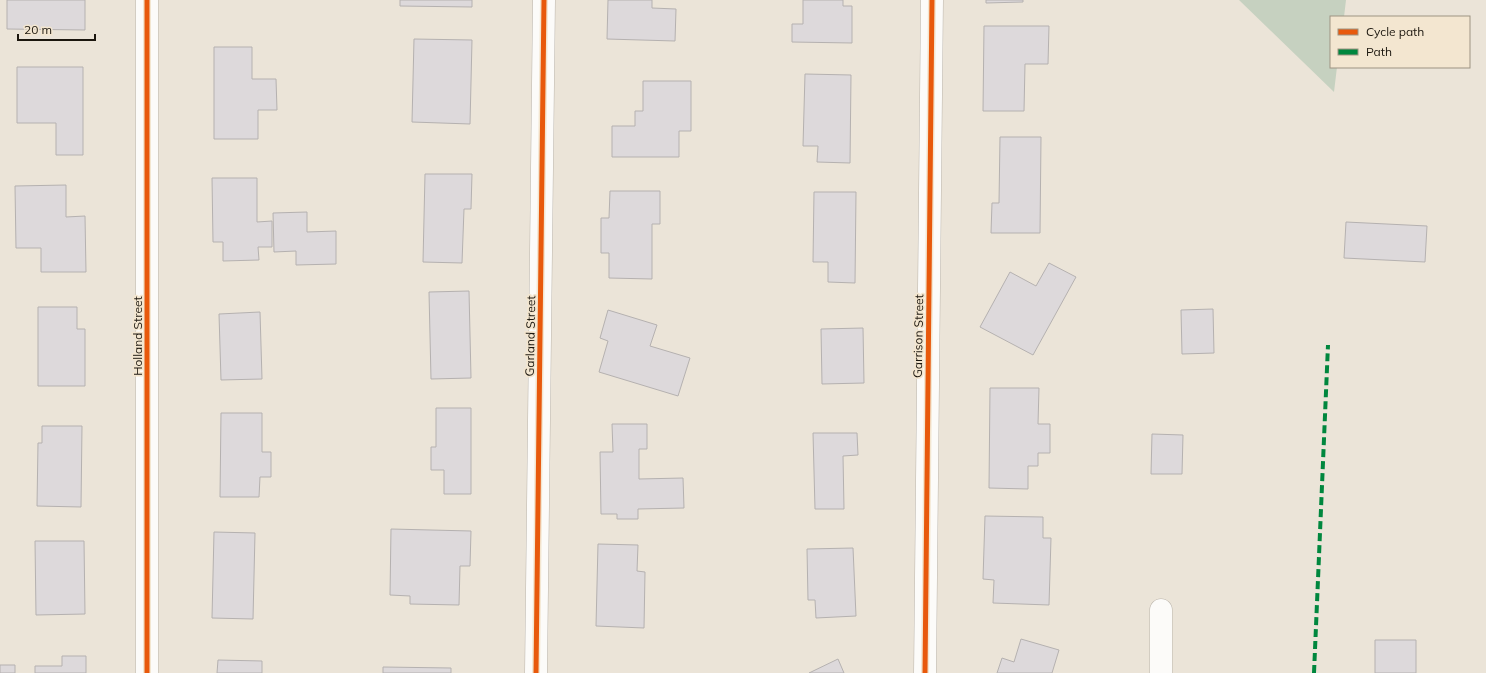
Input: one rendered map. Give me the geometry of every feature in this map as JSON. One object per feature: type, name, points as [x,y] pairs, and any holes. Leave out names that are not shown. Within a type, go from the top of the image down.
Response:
[{"type":"street","name":"Holland Street","points":[[147,0],[147,673]]},
{"type":"street","name":"Garland Street","points":[[536,673],[544,0]]},
{"type":"street","name":"Garrison Street","points":[[925,673],[932,0]]},
{"type":"street","points":[[1161,610],[1161,673]]},
{"type":"green space","points":[[1239,0],[1346,0],[1344,16],[1330,16],[1330,68],[1337,68],[1334,92]]},
{"type":"building","points":[[7,0],[85,0],[85,30],[7,29]]},
{"type":"building","points":[[400,0],[472,0],[472,7],[400,6]]},
{"type":"building","points":[[608,0],[652,0],[652,8],[676,9],[675,41],[607,39]]},
{"type":"building","points":[[803,0],[843,0],[843,6],[852,6],[852,43],[792,42],[792,24],[803,24]]},
{"type":"building","points":[[986,0],[1023,0],[1023,2],[986,3]]},
{"type":"building","points":[[984,26],[1049,26],[1048,64],[1025,64],[1024,111],[983,111]]},
{"type":"building","points":[[414,39],[472,40],[470,124],[412,122]]},
{"type":"building","points":[[214,47],[252,47],[252,79],[276,79],[277,110],[258,110],[258,139],[214,139]]},
{"type":"building","points":[[17,67],[83,67],[83,155],[56,155],[56,123],[17,123]]},
{"type":"building","points":[[805,74],[851,75],[850,163],[817,162],[818,146],[803,146]]},
{"type":"building","points":[[643,81],[691,81],[691,131],[679,131],[679,157],[612,157],[612,126],[635,126],[635,111],[643,111]]},
{"type":"building","points":[[1000,137],[1041,137],[1040,233],[991,233],[992,203],[999,203]]},
{"type":"building","points":[[425,174],[472,174],[471,209],[464,209],[462,263],[423,262]]},
{"type":"building","points":[[212,178],[257,178],[257,222],[272,221],[272,247],[258,247],[259,260],[223,261],[223,242],[213,242]]},
{"type":"building","points":[[66,185],[66,217],[85,216],[86,272],[41,272],[41,248],[16,248],[15,186]]},
{"type":"building","points":[[610,191],[660,191],[660,224],[652,224],[652,279],[609,278],[609,253],[601,253],[601,218],[609,218]]},
{"type":"building","points":[[814,192],[856,192],[855,283],[828,282],[828,262],[813,262]]},
{"type":"building","points":[[307,212],[307,232],[336,231],[336,264],[296,265],[296,251],[274,252],[273,213]]},
{"type":"building","points":[[1346,222],[1427,226],[1425,262],[1344,258]]},
{"type":"building","points":[[1049,263],[1076,277],[1033,355],[980,327],[1010,272],[1036,286]]},
{"type":"building","points":[[469,291],[471,378],[431,379],[429,292]]},
{"type":"building","points":[[38,307],[77,307],[77,329],[85,329],[85,386],[38,386]]},
{"type":"building","points":[[1213,309],[1214,353],[1182,354],[1181,310]]},
{"type":"building","points":[[608,310],[657,325],[650,346],[690,358],[678,396],[599,372],[608,341],[600,338]]},
{"type":"building","points":[[260,312],[262,379],[221,380],[219,314]]},
{"type":"building","points":[[863,328],[864,383],[822,384],[821,329]]},
{"type":"building","points":[[990,388],[1039,388],[1038,424],[1050,424],[1050,453],[1038,453],[1038,466],[1028,466],[1028,489],[989,488]]},
{"type":"building","points":[[436,408],[471,408],[471,494],[444,494],[444,470],[431,470],[431,447],[436,447]]},
{"type":"building","points":[[221,413],[262,413],[262,452],[271,452],[271,477],[260,477],[259,497],[220,497]]},
{"type":"building","points":[[612,424],[647,424],[647,449],[639,449],[639,479],[683,478],[684,508],[638,509],[638,519],[617,519],[617,514],[601,514],[600,452],[613,452]]},
{"type":"building","points":[[42,426],[82,426],[81,507],[37,506],[38,443],[42,443]]},
{"type":"building","points":[[813,433],[857,433],[858,455],[843,456],[844,509],[815,509]]},
{"type":"building","points":[[1152,434],[1183,435],[1182,474],[1151,474]]},
{"type":"building","points":[[985,516],[1043,517],[1043,538],[1051,538],[1049,605],[993,603],[994,580],[983,579]]},
{"type":"building","points":[[391,529],[471,531],[470,566],[460,566],[459,605],[410,604],[410,596],[390,595]]},
{"type":"building","points":[[214,532],[255,533],[253,619],[212,618]]},
{"type":"building","points":[[35,541],[84,541],[85,614],[36,615]]},
{"type":"building","points":[[598,544],[638,545],[637,571],[645,572],[644,628],[596,626]]},
{"type":"building","points":[[853,548],[856,616],[816,618],[815,600],[808,600],[807,549]]},
{"type":"building","points":[[1021,639],[1059,650],[1052,673],[997,673],[1002,658],[1014,662]]},
{"type":"building","points":[[1375,640],[1416,640],[1416,673],[1375,673]]},
{"type":"building","points":[[62,656],[86,656],[86,673],[35,673],[35,666],[62,666]]},
{"type":"building","points":[[838,659],[844,673],[809,673]]},
{"type":"building","points":[[218,660],[262,661],[262,673],[217,673]]},
{"type":"building","points":[[0,665],[15,665],[15,673],[0,673]]},
{"type":"building","points":[[383,667],[451,668],[451,673],[383,673]]},
{"type":"marked path","points":[[1314,673],[1328,345]]},
{"type":"cycle path","points":[[147,0],[147,673]]},
{"type":"cycle path","points":[[536,673],[544,0]]},
{"type":"cycle path","points":[[925,673],[932,0]]}]
